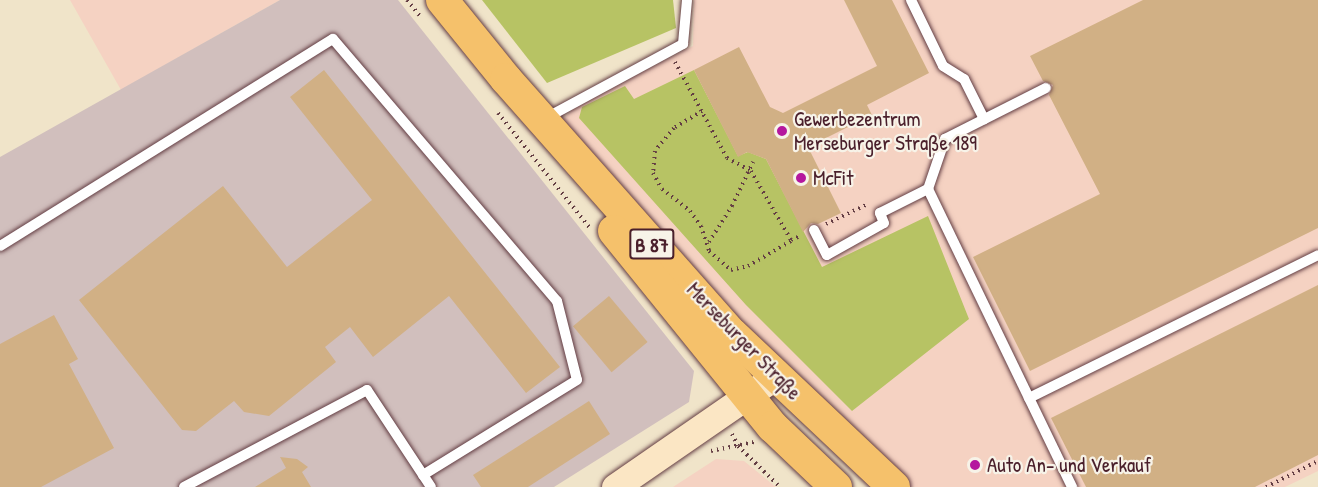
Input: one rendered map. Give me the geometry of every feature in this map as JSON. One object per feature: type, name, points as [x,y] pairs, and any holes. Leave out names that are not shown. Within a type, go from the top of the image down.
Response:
[{"type":"main road","name":"Merseburger Straße","points":[[442,0],[506,80],[567,171],[748,397],[773,427],[836,487]]},
{"type":"main road","name":"Merseburger Straße","points":[[506,80],[544,120],[713,313],[894,487]]},
{"type":"main road","points":[[615,487],[776,376]]},
{"type":"lane","points":[[544,120],[683,44],[687,5],[697,0]]},
{"type":"lane","points":[[911,0],[943,66],[964,79],[984,119]]},
{"type":"lane","points":[[0,246],[333,39],[557,301],[576,380],[423,475]]},
{"type":"lane","points":[[1046,88],[945,139],[928,189],[1072,487]]},
{"type":"lane","points":[[814,230],[827,255],[884,223],[880,213],[928,189]]},
{"type":"lane","points":[[1029,398],[1318,255]]},
{"type":"lane","points":[[184,487],[367,390],[431,487]]},
{"type":"path","points":[[669,51],[726,158],[751,171],[791,240]]},
{"type":"path","points":[[702,111],[669,134],[655,151],[652,167],[662,189],[690,211],[708,243],[709,251],[732,270],[748,266],[791,240],[873,202]]},
{"type":"path","points":[[708,243],[751,171],[753,162]]},
{"type":"path","points":[[703,457],[713,450],[759,441],[773,427]]},
{"type":"path","points":[[1266,487],[1318,461]]},
{"type":"shaded area","points":[[70,0],[280,0],[121,90]]},
{"type":"shaded area","points":[[280,0],[398,0],[694,371],[689,402],[554,487],[0,487],[0,157]]},
{"type":"shaded area","points":[[694,0],[1318,0],[1318,471],[1285,487],[907,487],[732,320],[560,123],[576,106],[693,46]]},
{"type":"shaded area","points":[[716,459],[744,461],[776,487],[673,487]]},
{"type":"green space","points":[[482,0],[673,0],[676,28],[547,83]]},
{"type":"green space","points":[[694,70],[738,156],[748,152],[766,159],[822,267],[928,216],[969,319],[852,411],[746,305],[579,118],[582,107],[625,86],[634,99]]},
{"type":"building","name":"Gewerbezentrum Merseburger Straße 189","points":[[844,0],[892,0],[929,73],[867,105],[872,115],[808,147],[841,213],[818,224],[811,223],[803,232],[766,159],[747,152],[738,157],[694,70],[739,47],[770,107],[783,113],[877,66]]},
{"type":"building","points":[[1143,0],[1318,0],[1318,228],[1030,371],[973,257],[1100,194],[1049,95],[1053,85],[1043,81],[1030,56]]},
{"type":"building","points":[[324,70],[560,367],[526,393],[449,296],[373,357],[350,327],[325,347],[336,362],[269,416],[244,412],[234,401],[196,431],[182,430],[79,300],[223,186],[287,267],[372,200],[290,97]]},
{"type":"building","points":[[1318,285],[1318,455],[1255,487],[1086,487],[1051,418]]},
{"type":"building","points":[[609,296],[648,342],[612,372],[573,326]]},
{"type":"building","points":[[54,315],[78,359],[69,364],[114,448],[41,487],[0,487],[0,344]]},
{"type":"building","points":[[589,401],[610,434],[528,487],[481,487],[473,475]]},
{"type":"building","points":[[280,457],[297,459],[308,467],[302,472],[311,487],[255,487],[286,468]]},
{"type":"place","name":"Gewerbezentrum Merseburger Straße 189","points":[[782,131]]},
{"type":"place","name":"McFit","points":[[801,178]]},
{"type":"place","name":"Auto An- und Verkauf","points":[[975,465]]}]
